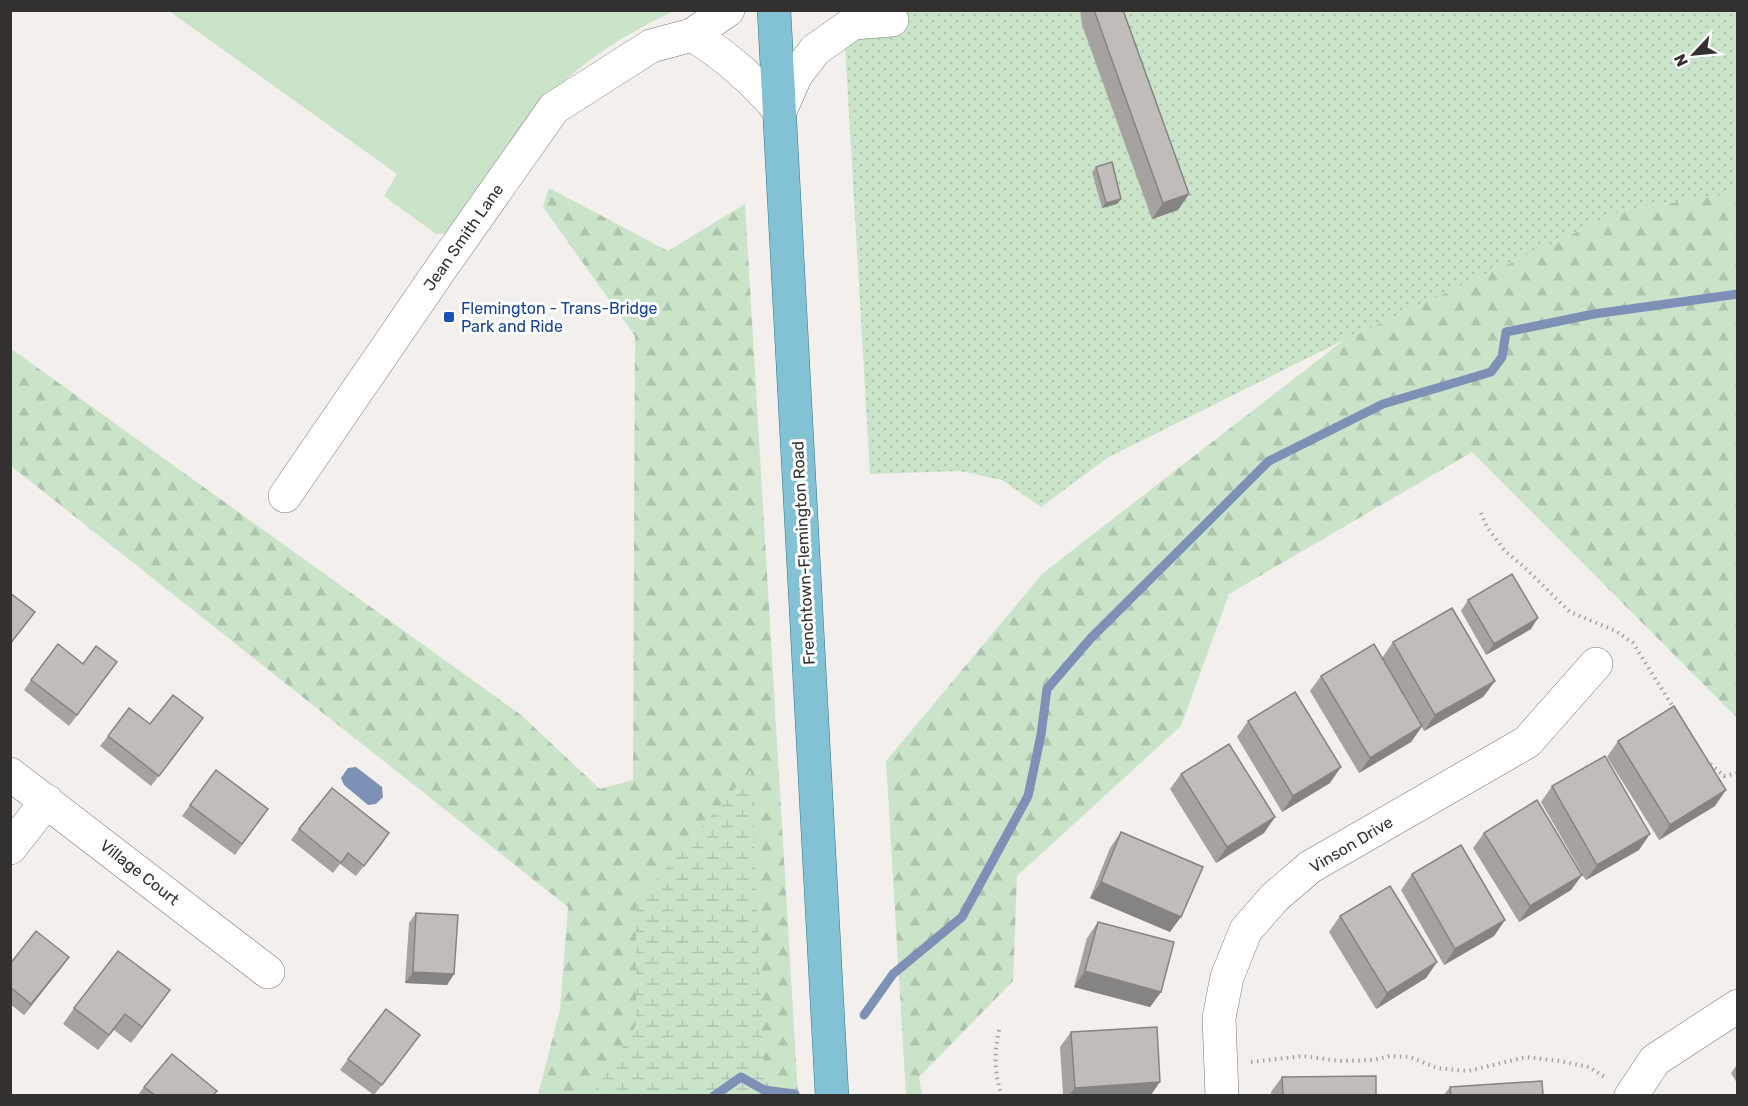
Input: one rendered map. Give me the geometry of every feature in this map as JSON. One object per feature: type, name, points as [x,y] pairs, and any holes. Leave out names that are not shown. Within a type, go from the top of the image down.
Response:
[{"type":"main road","name":"Frenchtown-Flemington Road","points":[[774,10],[832,1095]]},
{"type":"street","name":"Jean Smith Lane","points":[[285,496],[554,108],[651,46],[692,35],[728,10]]},
{"type":"street","points":[[692,35],[720,52],[756,84],[780,111],[805,61],[845,17],[892,20]]},
{"type":"street","name":"Vinson Drive","points":[[1222,1095],[1219,1018],[1227,977],[1246,930],[1275,897],[1311,867],[1527,741],[1596,664]]},
{"type":"street","name":"Village Court","points":[[10,774],[268,972]]},
{"type":"street","points":[[10,848],[47,801]]},
{"type":"street","points":[[1631,1095],[1654,1060],[1737,1006]]},
{"type":"path","points":[[999,1030],[994,1059],[1002,1095]]},
{"type":"path","points":[[1221,1063],[1268,1061],[1303,1056],[1340,1061],[1373,1060],[1390,1056],[1410,1057],[1437,1068],[1468,1071],[1526,1057],[1589,1067],[1631,1095]]},
{"type":"green space","points":[[169,11],[674,11],[609,47],[565,81],[552,94],[449,233],[436,234],[384,196],[397,174]]},
{"type":"green space","points":[[843,11],[1737,11],[1737,193],[1624,210],[1344,340],[1107,458],[1041,507],[1002,480],[960,471],[870,474]]},
{"type":"green space","points":[[549,188],[668,251],[745,204],[798,1095],[538,1095],[560,1010],[568,907],[11,466],[10,348],[521,715],[600,789],[633,780],[635,336],[543,207]]},
{"type":"green space","points":[[1737,193],[1737,718],[1472,452],[1229,594],[1181,726],[1017,876],[1013,981],[919,1077],[922,1095],[906,1095],[886,761],[1043,573],[1344,340],[1624,210]]},
{"type":"green space","points":[[751,770],[765,1095],[592,1095],[636,1025],[636,903]]},
{"type":"water","points":[[356,767],[382,787],[383,797],[376,804],[368,805],[344,785],[341,778],[348,768]]},
{"type":"building","points":[[1094,10],[1123,10],[1189,194],[1163,203]]},
{"type":"building","points":[[1112,162],[1121,199],[1106,203],[1096,167]]},
{"type":"building","points":[[1512,574],[1538,618],[1494,644],[1468,600]]},
{"type":"building","points":[[10,593],[35,612],[10,644]]},
{"type":"building","points":[[1452,608],[1495,681],[1435,715],[1393,642]]},
{"type":"building","points":[[58,644],[83,664],[96,646],[117,662],[77,715],[31,680]]},
{"type":"building","points":[[1374,644],[1422,726],[1370,758],[1321,676]]},
{"type":"building","points":[[1295,692],[1341,767],[1293,796],[1248,721]]},
{"type":"building","points":[[173,695],[203,718],[159,776],[108,736],[129,708],[150,724]]},
{"type":"building","points":[[1674,706],[1726,790],[1670,825],[1618,741]]},
{"type":"building","points":[[1229,744],[1275,817],[1227,847],[1181,774]]},
{"type":"building","points":[[1605,756],[1650,834],[1597,865],[1552,786]]},
{"type":"building","points":[[216,770],[268,809],[242,844],[190,805]]},
{"type":"building","points":[[332,788],[389,833],[364,866],[348,853],[341,863],[299,829]]},
{"type":"building","points":[[1537,800],[1582,875],[1530,906],[1484,833]]},
{"type":"building","points":[[1121,832],[1203,867],[1181,917],[1101,882]]},
{"type":"building","points":[[1461,845],[1505,920],[1455,949],[1412,874]]},
{"type":"building","points":[[1390,886],[1437,962],[1387,993],[1340,916]]},
{"type":"building","points":[[416,913],[458,915],[454,974],[413,972]]},
{"type":"building","points":[[1098,922],[1174,942],[1161,992],[1085,971]]},
{"type":"building","points":[[36,931],[69,957],[31,1004],[10,987],[10,964]]},
{"type":"building","points":[[118,951],[170,990],[142,1027],[125,1014],[109,1035],[74,1008]]},
{"type":"building","points":[[386,1009],[420,1035],[382,1085],[348,1059]]},
{"type":"building","points":[[1157,1027],[1160,1082],[1075,1088],[1071,1032]]},
{"type":"building","points":[[172,1054],[217,1091],[213,1095],[155,1095],[144,1087]]},
{"type":"building","points":[[1376,1076],[1376,1095],[1283,1095],[1282,1077]]},
{"type":"building","points":[[1542,1081],[1543,1095],[1451,1095],[1450,1087]]},
{"type":"waterway","points":[[864,1015],[893,974],[962,917],[1028,796],[1041,735],[1047,689],[1091,638],[1269,461],[1383,404],[1491,372],[1502,357],[1506,332],[1594,314],[1738,294]]},
{"type":"waterway","points":[[714,1096],[741,1077],[764,1090],[795,1094]]},
{"type":"place","name":"Flemington - Trans-Bridge Park and Ride","points":[[449,317]]}]
